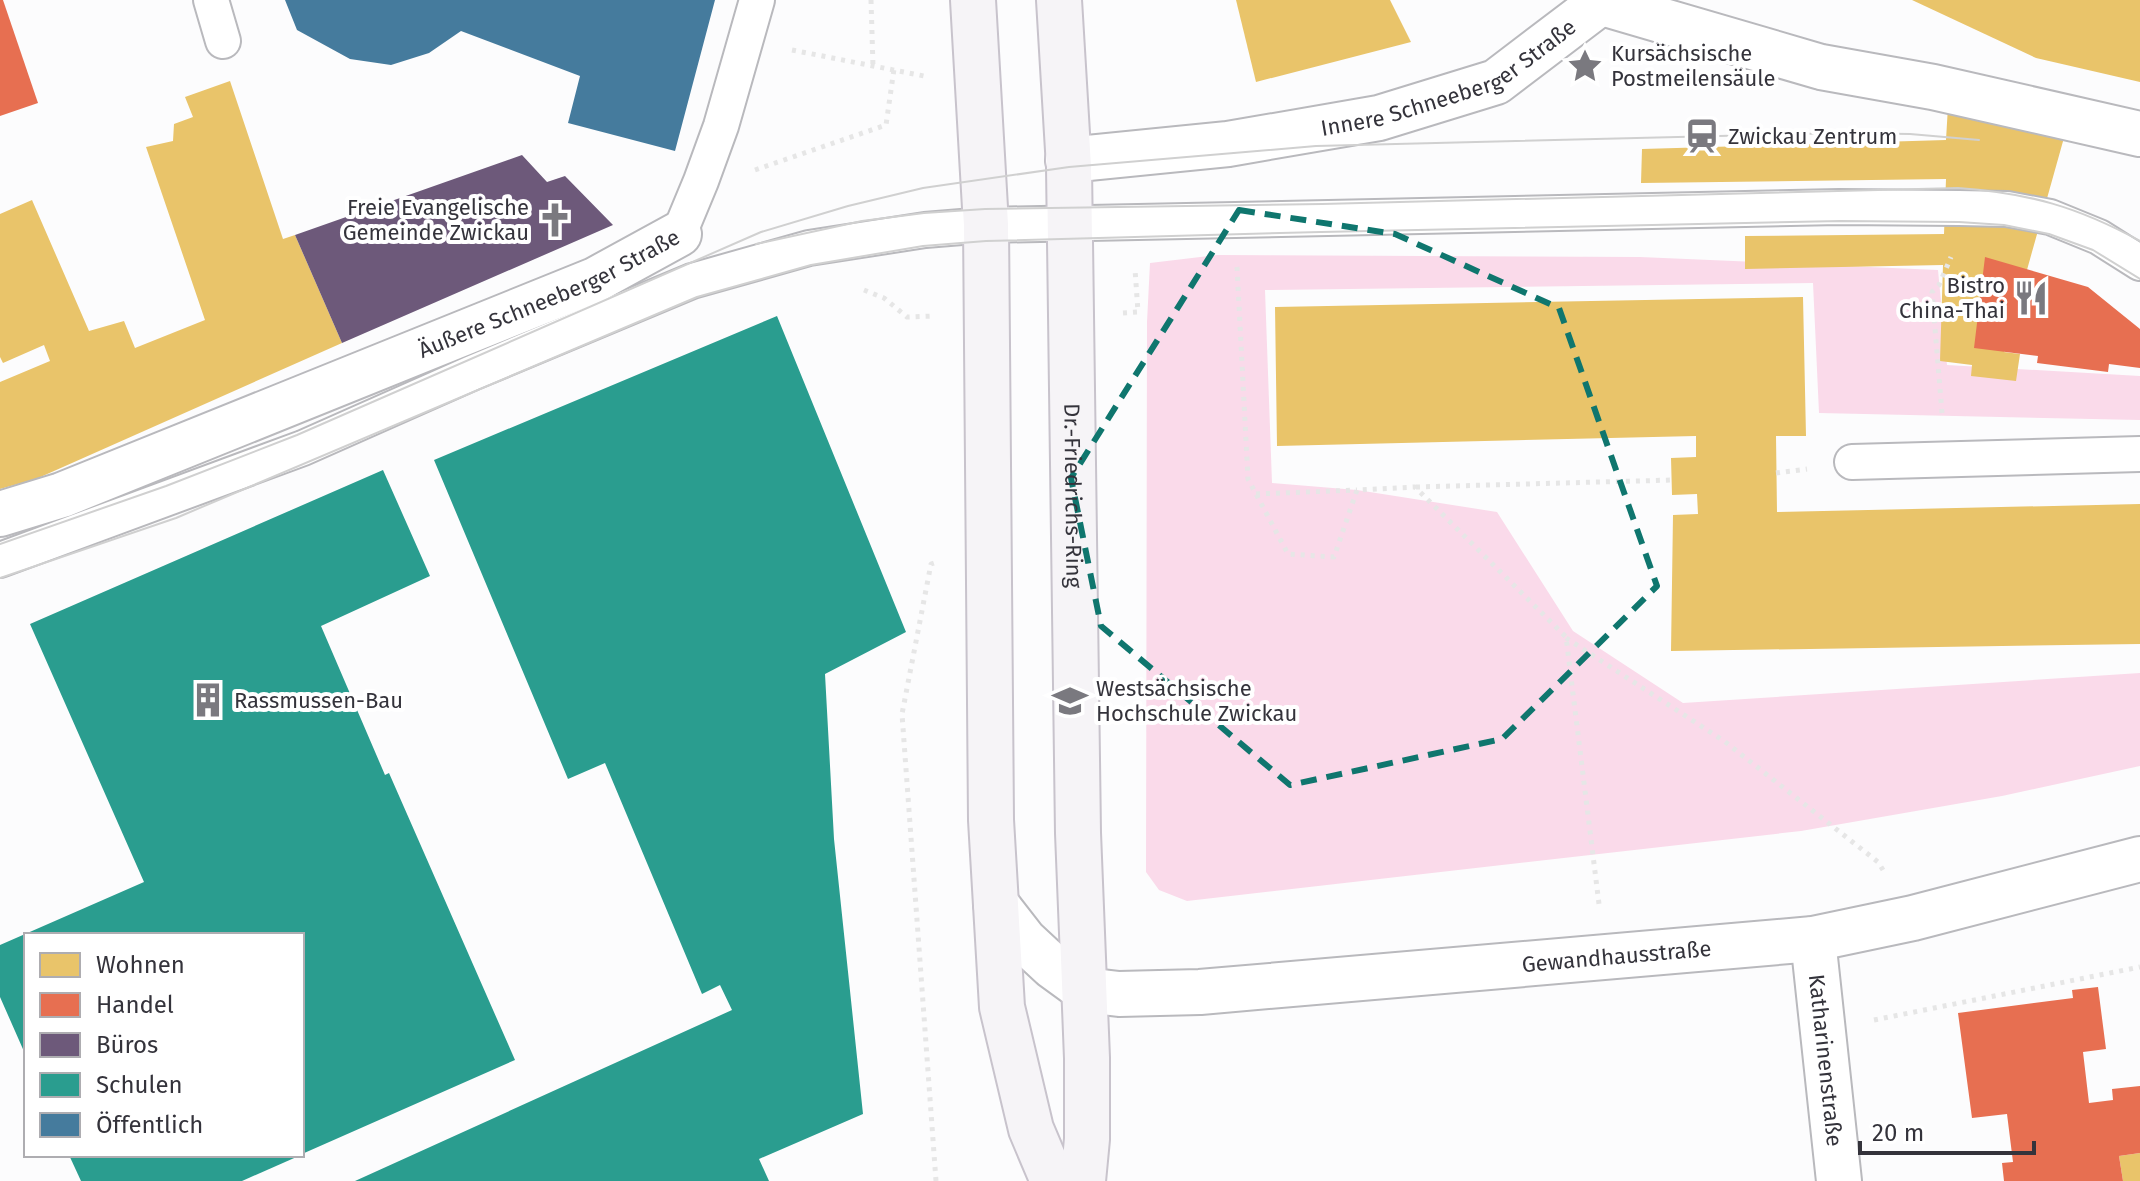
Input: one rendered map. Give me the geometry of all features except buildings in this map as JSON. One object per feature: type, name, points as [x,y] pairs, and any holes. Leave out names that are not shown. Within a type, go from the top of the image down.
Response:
[{"type":"main road","points":[[973,0],[986,225],[991,820],[1002,1007],[1031,1129],[1053,1181]]},
{"type":"main road","name":"Dr.-Friedrichs-Ring","points":[[1059,0],[1068,160],[1078,833],[1085,990],[1087,1099],[1083,1181]]},
{"type":"street","name":"Innere Schneeberger Straße","points":[[1068,160],[1228,144],[1379,118],[1496,82],[1603,1],[1821,67],[1933,87],[2140,134]]},
{"type":"street","name":"Äußere Schneeberger Straße","points":[[0,514],[77,489],[595,280],[679,234]]},
{"type":"street","name":"Gewandhausstraße","points":[[1085,990],[1119,994],[1200,992],[1813,939],[1913,918],[2140,859]]},
{"type":"street","points":[[996,904],[1024,940],[1085,990]]},
{"type":"street","name":"Katharinenstraße","points":[[1813,939],[1839,1181]]},
{"type":"lane","points":[[211,0],[223,41]]},
{"type":"lane","points":[[679,234],[721,126],[757,0]]},
{"type":"lane","name":"Äußere Schneeberger Straße","points":[[0,560],[303,448],[692,281],[809,248],[925,230],[986,225],[1839,207],[2007,209],[2050,217],[2099,237],[2140,263]]},
{"type":"lane","points":[[1852,462],[2140,454]]},
{"type":"path","points":[[871,0],[873,66]]},
{"type":"path","points":[[744,41],[894,69],[886,125],[753,171]]},
{"type":"path","points":[[1235,220],[1248,479],[1288,554],[1334,557],[1357,490]]},
{"type":"path","points":[[1944,461],[1932,292],[1939,285],[1957,243]]},
{"type":"path","points":[[1256,494],[1673,480]]},
{"type":"path","points":[[1415,487],[1566,637],[1724,741],[1878,862],[1913,918]]},
{"type":"path","points":[[936,1181],[902,714],[931,564],[990,545]]},
{"type":"path","points":[[1566,637],[1605,956]]},
{"type":"path","points":[[1823,1030],[2140,967]]},
{"type":"highlighted area","points":[[1239,210],[1395,234],[1559,308],[1657,586],[1502,739],[1290,785],[1101,626],[1071,478]]},
{"type":"shaded area","points":[[1217,255],[1640,257],[1938,270],[1947,365],[2140,376],[2140,420],[1819,413],[1813,283],[1265,290],[1272,483],[1357,490],[1497,512],[1573,631],[1683,703],[2140,673],[2140,766],[2002,796],[1801,831],[1187,901],[1159,890],[1146,872],[1147,322],[1150,263]]},
{"type":"tram line","points":[[0,544],[166,486],[297,435],[761,232],[923,188],[1069,167],[1316,146],[1840,133],[1910,134],[1979,140]]},
{"type":"tram line","points":[[756,244],[862,221],[985,209],[1958,188],[2008,194],[2052,204],[2095,219],[2140,241]]},
{"type":"tram line","points":[[0,578],[176,518],[697,297],[811,265],[923,246],[986,241],[1321,232],[1840,221],[1959,222],[2004,225],[2049,234],[2093,250],[2140,279]]},
{"type":"place","name":"Kursächsische Postmeilensäule","points":[[1585,66]]},
{"type":"place","name":"Zwickau Zentrum","points":[[1702,136]]},
{"type":"place","name":"Freie Evangelische Gemeinde Zwickau","points":[[555,220]]},
{"type":"place","name":"Bistro China-Thai","points":[[2031,298]]},
{"type":"place","name":"Rassmussen-Bau","points":[[208,700]]},
{"type":"place","name":"Westsächsische Hochschule Zwickau","points":[[1070,701]]}]
